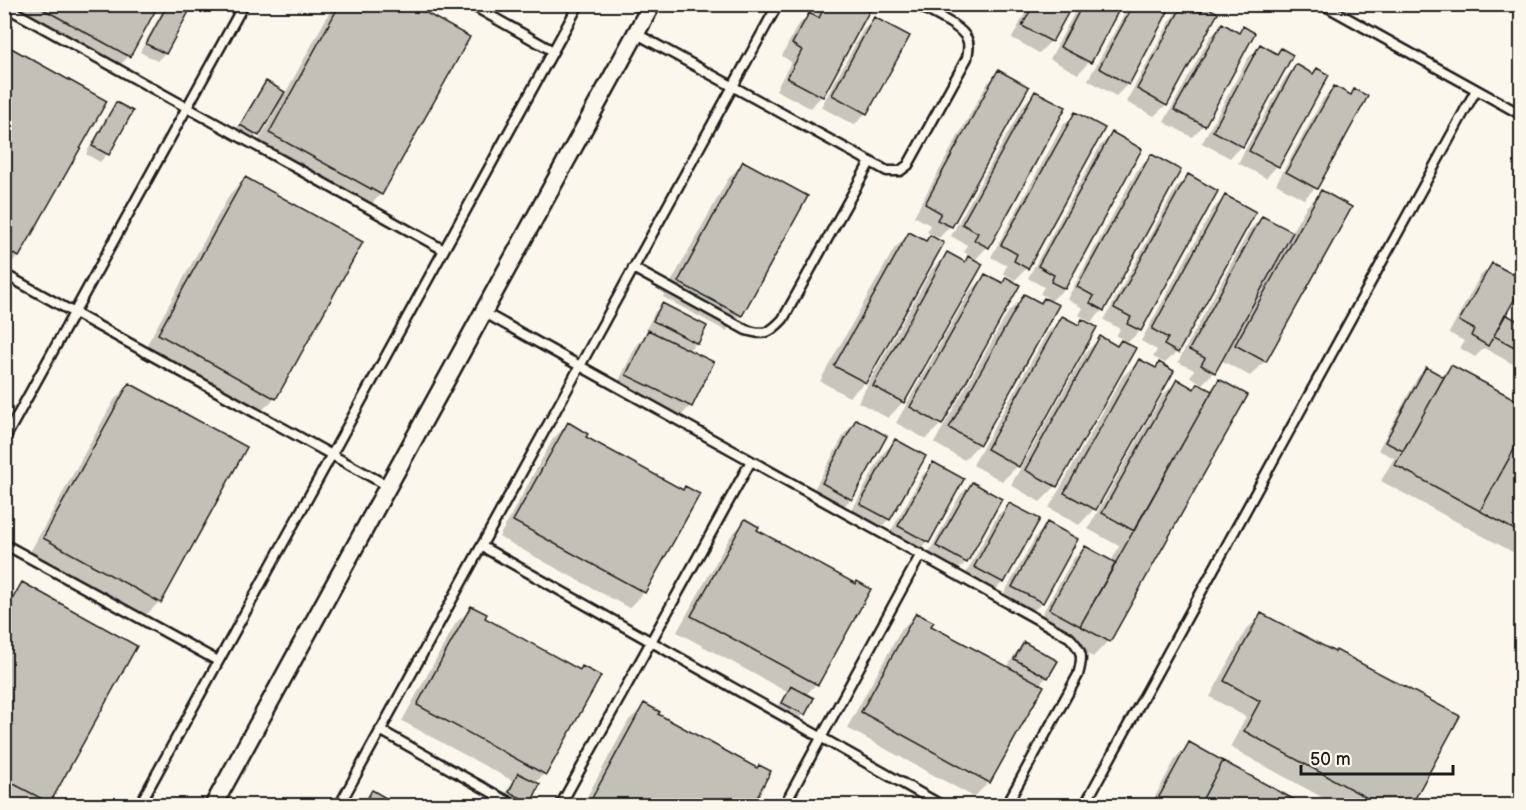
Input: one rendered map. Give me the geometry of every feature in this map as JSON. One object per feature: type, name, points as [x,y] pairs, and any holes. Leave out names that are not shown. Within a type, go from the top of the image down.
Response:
[{"type":"street","points":[[213,806],[652,4]]},
{"type":"lane","points":[[4,440],[244,4]]},
{"type":"lane","points":[[470,4],[554,51]]},
{"type":"lane","points":[[139,806],[579,4]]},
{"type":"lane","points":[[339,806],[778,4]]},
{"type":"lane","points":[[637,34],[887,171],[900,171],[908,165],[967,58],[969,48],[967,38],[960,29],[916,4]]},
{"type":"lane","points":[[1322,4],[1521,115]]},
{"type":"lane","points":[[4,6],[444,250]]},
{"type":"lane","points":[[1084,806],[1476,90]]},
{"type":"lane","points":[[633,268],[746,330],[759,334],[771,331],[783,320],[870,162]]},
{"type":"lane","points":[[4,274],[388,486]]},
{"type":"lane","points":[[483,312],[1069,637],[1077,645],[1082,659],[1078,675],[1006,806]]},
{"type":"lane","points":[[560,806],[751,461]]},
{"type":"lane","points":[[4,544],[218,661]]},
{"type":"lane","points":[[481,546],[943,806]]},
{"type":"lane","points":[[784,806],[921,554]]},
{"type":"lane","points":[[380,730],[516,806]]},
{"type":"building","points":[[34,4],[159,4],[130,57]]},
{"type":"building","points":[[168,4],[193,4],[166,54],[146,44]]},
{"type":"building","points":[[340,4],[410,4],[470,37],[382,195],[269,133]]},
{"type":"building","points":[[826,4],[868,4],[872,6],[823,97],[787,78],[802,50],[792,44],[809,13],[819,18]]},
{"type":"building","points":[[1034,4],[1073,4],[1052,42],[1022,26]]},
{"type":"building","points":[[1083,4],[1122,4],[1091,63],[1060,47]]},
{"type":"building","points":[[1134,4],[1172,4],[1129,85],[1099,68]]},
{"type":"building","points":[[1183,4],[1201,12],[1205,6],[1218,13],[1167,106],[1137,89]]},
{"type":"building","points":[[874,17],[910,36],[867,114],[832,95]]},
{"type":"building","points":[[1222,23],[1239,33],[1243,26],[1255,33],[1205,126],[1174,110]]},
{"type":"building","points":[[4,44],[107,101],[19,257],[4,249]]},
{"type":"building","points":[[1260,44],[1277,54],[1281,48],[1293,55],[1243,147],[1213,131]]},
{"type":"building","points":[[1296,64],[1313,74],[1317,68],[1329,75],[1279,167],[1249,151]]},
{"type":"building","points":[[998,70],[1029,87],[952,227],[937,220],[941,213],[925,204]]},
{"type":"building","points":[[266,81],[285,92],[259,136],[240,125]]},
{"type":"building","points":[[1334,86],[1351,95],[1354,89],[1368,96],[1317,189],[1286,172]]},
{"type":"building","points":[[1035,91],[1066,107],[989,248],[974,240],[978,233],[962,224]]},
{"type":"building","points":[[116,102],[133,111],[109,155],[92,146]]},
{"type":"building","points":[[1075,112],[1105,128],[1028,269],[1014,261],[1017,254],[1001,245]]},
{"type":"building","points":[[1112,132],[1142,149],[1065,289],[1051,282],[1054,275],[1038,266]]},
{"type":"building","points":[[1151,154],[1181,170],[1104,311],[1090,303],[1094,296],[1077,287]]},
{"type":"building","points":[[743,161],[808,196],[742,316],[678,282]]},
{"type":"building","points":[[1188,174],[1218,191],[1141,331],[1127,324],[1131,317],[1114,308]]},
{"type":"building","points":[[245,177],[363,242],[276,399],[158,334]]},
{"type":"building","points":[[1321,190],[1352,207],[1266,362],[1235,345]]},
{"type":"building","points":[[1225,195],[1256,212],[1178,353],[1164,345],[1168,338],[1152,329]]},
{"type":"building","points":[[1262,216],[1293,232],[1215,373],[1201,365],[1205,358],[1189,350]]},
{"type":"building","points":[[909,232],[926,241],[930,235],[944,243],[866,383],[834,366]]},
{"type":"building","points":[[947,252],[965,262],[968,256],[983,264],[904,403],[873,386]]},
{"type":"building","points":[[1492,263],[1522,279],[1522,286],[1488,346],[1471,336],[1474,329],[1459,321]]},
{"type":"building","points":[[985,274],[1003,283],[1006,277],[1020,285],[942,425],[910,407]]},
{"type":"building","points":[[1024,294],[1041,303],[1044,298],[1059,305],[980,445],[949,428]]},
{"type":"building","points":[[662,303],[707,326],[698,344],[653,321]]},
{"type":"building","points":[[1505,314],[1522,323],[1522,351],[1494,336]]},
{"type":"building","points":[[1062,316],[1079,325],[1082,319],[1097,327],[1019,467],[987,449]]},
{"type":"building","points":[[648,330],[714,362],[692,407],[626,375]]},
{"type":"building","points":[[1100,336],[1117,346],[1121,340],[1136,348],[1057,487],[1025,470]]},
{"type":"building","points":[[1139,359],[1156,368],[1159,362],[1174,371],[1096,510],[1064,493]]},
{"type":"building","points":[[1451,365],[1522,403],[1522,435],[1480,511],[1395,465]]},
{"type":"building","points":[[1426,367],[1444,377],[1403,451],[1385,442]]},
{"type":"building","points":[[1177,379],[1194,389],[1197,383],[1212,391],[1134,531],[1102,513]]},
{"type":"building","points":[[1219,379],[1248,395],[1110,642],[1080,626]]},
{"type":"building","points":[[129,383],[247,447],[161,603],[43,538]]},
{"type":"building","points":[[856,419],[887,436],[852,500],[822,483]]},
{"type":"building","points":[[568,422],[588,434],[586,437],[683,490],[685,486],[700,494],[645,593],[513,521]]},
{"type":"building","points":[[1522,435],[1522,534],[1480,511]]},
{"type":"building","points":[[895,439],[926,456],[890,520],[860,504]]},
{"type":"building","points":[[933,462],[964,479],[929,543],[898,526]]},
{"type":"building","points":[[972,482],[1002,499],[967,563],[936,546]]},
{"type":"building","points":[[1009,503],[1040,519],[1004,583],[974,567]]},
{"type":"building","points":[[745,519],[759,527],[757,530],[856,584],[857,581],[871,589],[818,685],[691,616]]},
{"type":"building","points":[[1047,522],[1078,539],[1043,603],[1012,587]]},
{"type":"building","points":[[1085,546],[1116,563],[1080,626],[1049,609]]},
{"type":"building","points":[[22,582],[137,646],[50,803],[4,779],[4,614]]},
{"type":"building","points":[[471,606],[487,614],[485,618],[580,670],[582,666],[601,676],[546,775],[417,705]]},
{"type":"building","points":[[916,613],[934,622],[931,626],[1044,686],[990,783],[861,712]]},
{"type":"building","points":[[1261,613],[1460,716],[1411,806],[1382,806],[1244,731],[1260,701],[1224,681]]},
{"type":"building","points":[[1024,642],[1058,661],[1048,678],[1014,659]]},
{"type":"building","points":[[791,686],[814,698],[805,715],[782,703]]},
{"type":"building","points":[[644,703],[660,712],[658,714],[757,768],[759,765],[771,771],[752,806],[602,806],[591,800]]},
{"type":"building","points":[[1189,742],[1223,761],[1199,806],[1154,806]]},
{"type":"building","points":[[1223,761],[1306,806],[1199,806]]},
{"type":"building","points":[[518,773],[540,784],[531,803],[509,792]]},
{"type":"building","points":[[372,790],[386,798],[385,801],[392,806],[363,806]]}]
